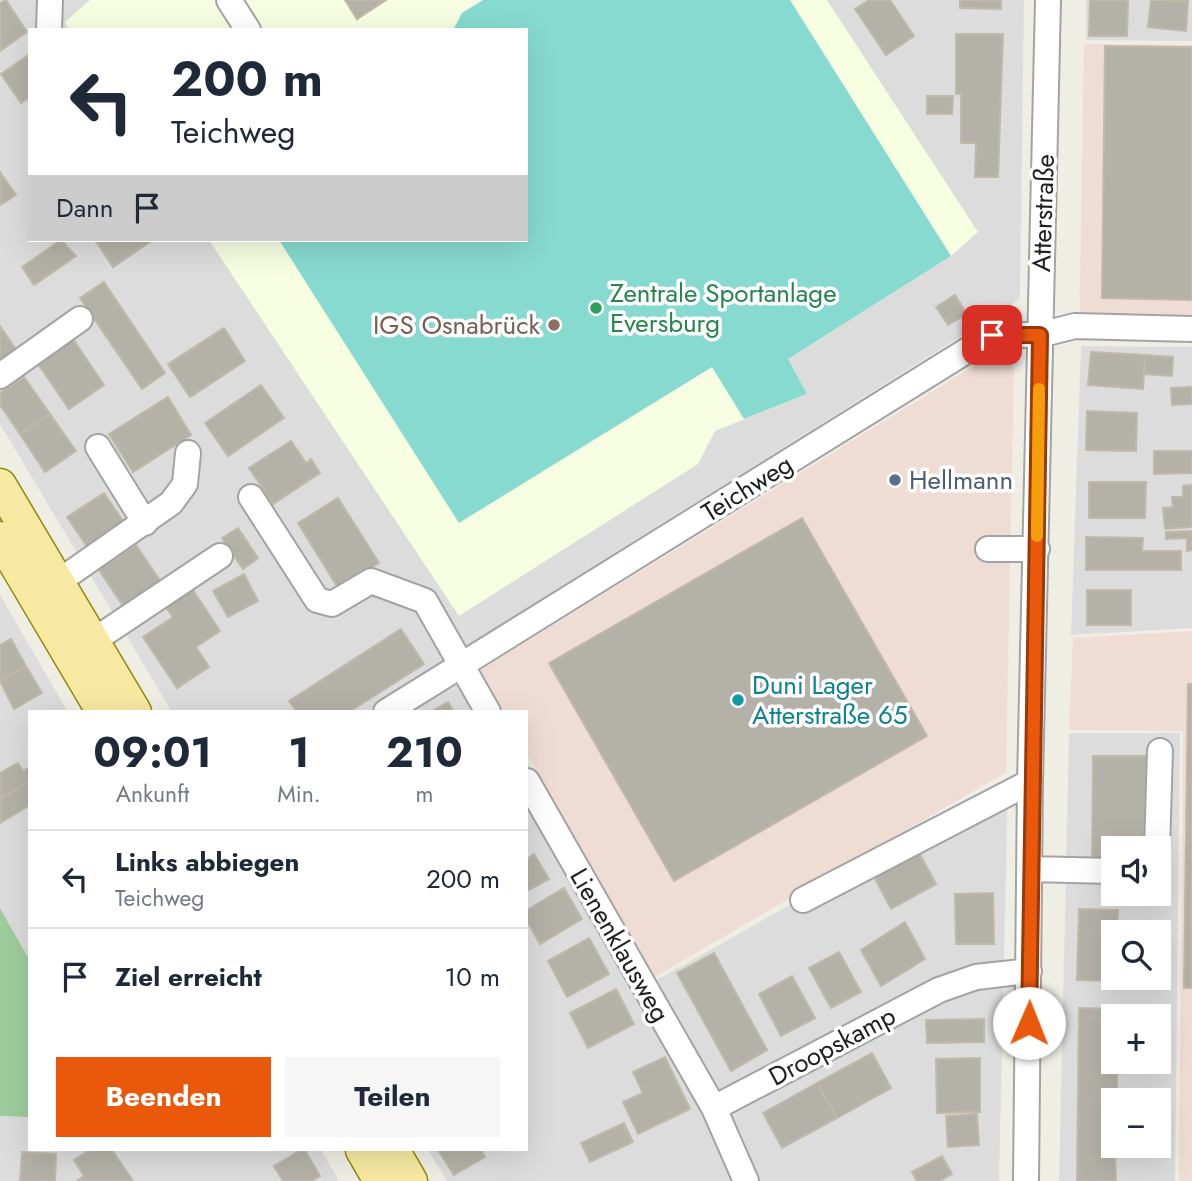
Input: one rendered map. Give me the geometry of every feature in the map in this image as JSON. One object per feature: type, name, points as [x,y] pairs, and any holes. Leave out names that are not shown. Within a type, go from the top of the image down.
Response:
[{"type":"main road","points":[[0,485],[134,710]]},
{"type":"main road","points":[[0,538],[102,710]]},
{"type":"main road","points":[[363,1151],[380,1181]]},
{"type":"main road","points":[[394,1151],[411,1181]]},
{"type":"street","points":[[49,28],[50,0]]},
{"type":"street","points":[[229,0],[247,28]]},
{"type":"street","name":"Atterstraße","points":[[1026,1181],[1030,782],[1048,0]]},
{"type":"street","points":[[0,376],[80,318]]},
{"type":"street","name":"Teichweg","points":[[389,710],[992,335],[1040,335],[1075,326],[1192,330]]},
{"type":"street","points":[[98,447],[145,523]]},
{"type":"street","points":[[58,582],[171,503],[185,484],[188,453]]},
{"type":"street","points":[[251,497],[317,600],[332,604],[370,581],[425,601],[487,710]]},
{"type":"street","points":[[988,549],[1037,549]]},
{"type":"street","points":[[93,641],[220,555]]},
{"type":"street","points":[[1157,836],[1160,751]]},
{"type":"street","points":[[803,900],[1030,782]]},
{"type":"street","name":"Lienenklausweg","points":[[528,783],[714,1108]]},
{"type":"street","points":[[1030,869],[1101,871]]},
{"type":"street","name":"Droopskamp","points":[[714,1108],[939,990],[976,977],[1030,971]]},
{"type":"street","points":[[714,1108],[746,1181]]},
{"type":"shaded area","points":[[0,0],[1024,0],[1020,299],[463,648],[498,710],[171,710],[0,424]]},
{"type":"shaded area","name":"Zentrale Sportanlage Eversburg","points":[[90,0],[827,0],[978,232],[951,256],[788,359],[807,394],[715,431],[698,464],[459,616],[210,242],[528,242],[528,28],[68,28],[65,22]]},
{"type":"shaded area","name":"Zentrale Sportanlage Eversburg","points":[[483,0],[790,0],[951,256],[788,359],[807,394],[744,419],[712,367],[459,523],[280,242],[528,242],[528,28],[454,28],[462,13]]},
{"type":"shaded area","points":[[1086,0],[1192,0],[1192,41],[1086,40]]},
{"type":"shaded area","points":[[1084,44],[1192,45],[1192,342],[1079,341]]},
{"type":"shaded area","points":[[1081,346],[1192,347],[1192,628],[1071,635]]},
{"type":"shaded area","points":[[996,352],[1014,367],[1006,772],[653,978],[528,758],[528,710],[501,710],[479,671]]},
{"type":"shaded area","points":[[0,595],[67,710],[28,710],[28,957],[0,908]]},
{"type":"shaded area","points":[[1192,631],[1192,1181],[1179,1181],[1183,731],[1069,730],[1073,638]]},
{"type":"shaded area","points":[[1069,733],[1180,733],[1175,1181],[1059,1181]]},
{"type":"shaded area","points":[[528,763],[653,982],[1008,782],[999,1181],[447,1181],[429,1151],[528,1151]]},
{"type":"shaded area","points":[[0,1116],[28,1117],[28,1151],[322,1151],[339,1181],[0,1181]]},
{"type":"green space","points":[[0,908],[28,957],[28,1117],[0,1116]]},
{"type":"building","points":[[6,0],[27,32],[0,51],[0,3]]},
{"type":"building","points":[[345,0],[386,0],[357,19]]},
{"type":"building","points":[[869,0],[890,0],[914,36],[886,55],[855,9]]},
{"type":"building","points":[[960,0],[1001,0],[1001,9],[960,8]]},
{"type":"building","points":[[1090,0],[1128,0],[1127,36],[1089,36]]},
{"type":"building","points":[[1151,0],[1188,1],[1186,31],[1148,27]]},
{"type":"building","points":[[956,34],[1003,34],[998,177],[975,177],[976,143],[961,143],[961,94],[956,94]]},
{"type":"building","points":[[1105,46],[1192,47],[1192,300],[1102,298]]},
{"type":"building","points":[[28,55],[28,98],[21,103],[1,74]]},
{"type":"building","points":[[927,96],[953,96],[952,114],[927,114]]},
{"type":"building","points":[[0,172],[16,195],[0,205]]},
{"type":"building","points":[[58,242],[63,242],[76,256],[34,285],[22,267]]},
{"type":"building","points":[[96,242],[150,242],[113,267]]},
{"type":"building","points":[[104,282],[165,373],[142,389],[80,298]]},
{"type":"building","points":[[955,295],[967,314],[948,325],[936,307]]},
{"type":"building","points":[[0,326],[19,354],[0,367]]},
{"type":"building","points":[[224,328],[245,361],[190,397],[168,364]]},
{"type":"building","points":[[71,336],[104,385],[69,409],[36,361]]},
{"type":"building","points":[[1091,352],[1145,355],[1143,389],[1088,385]]},
{"type":"building","points":[[1145,355],[1173,357],[1172,376],[1144,374]]},
{"type":"building","points":[[24,377],[50,414],[20,434],[0,405],[0,393]]},
{"type":"building","points":[[261,385],[284,418],[228,456],[205,423]]},
{"type":"building","points":[[1192,387],[1192,404],[1172,405],[1171,388]]},
{"type":"building","points":[[168,397],[191,435],[133,472],[109,434]]},
{"type":"building","points":[[1087,411],[1137,413],[1136,451],[1086,450]]},
{"type":"building","points":[[50,414],[76,451],[45,472],[20,434]]},
{"type":"building","points":[[291,441],[306,463],[311,459],[320,473],[273,504],[249,468]]},
{"type":"building","points":[[1154,451],[1192,451],[1192,473],[1154,474]]},
{"type":"building","points":[[1089,482],[1146,482],[1145,518],[1089,518]]},
{"type":"building","points":[[1192,485],[1192,527],[1165,529],[1163,508],[1173,507],[1172,497],[1183,497],[1183,486]]},
{"type":"building","points":[[104,493],[129,530],[92,554],[67,517]]},
{"type":"building","points":[[338,498],[379,563],[338,588],[298,523]]},
{"type":"building","name":"Duni Lager Atterstraße 65","points":[[802,518],[927,736],[674,881],[549,663]]},
{"type":"building","points":[[238,528],[258,558],[243,569],[222,538]]},
{"type":"building","points":[[1192,531],[1192,550],[1187,551],[1187,538],[1166,539],[1166,532]]},
{"type":"building","points":[[1086,537],[1143,538],[1142,551],[1181,551],[1181,570],[1086,570]]},
{"type":"building","points":[[136,545],[163,585],[126,610],[99,570]]},
{"type":"building","points":[[244,574],[258,601],[228,617],[213,591]]},
{"type":"building","points":[[191,587],[220,631],[196,647],[209,667],[177,688],[143,637],[173,617],[164,605]]},
{"type":"building","points":[[1087,590],[1131,590],[1131,625],[1087,625]]},
{"type":"building","points":[[401,629],[424,664],[352,710],[296,710],[289,701]]},
{"type":"building","points":[[11,639],[26,666],[0,681],[0,645]]},
{"type":"building","points":[[26,666],[42,693],[14,709],[0,681]]},
{"type":"building","points":[[1188,684],[1192,684],[1192,988],[1184,988]]},
{"type":"building","points":[[448,702],[453,710],[434,710]]},
{"type":"building","points":[[1093,756],[1148,756],[1148,836],[1101,836],[1101,864],[1092,864]]},
{"type":"building","points":[[18,763],[23,771],[28,768],[28,782],[0,799],[0,773]]},
{"type":"building","points":[[28,782],[28,806],[0,823],[0,799]]},
{"type":"building","points":[[918,851],[936,884],[891,909],[873,875]]},
{"type":"building","points":[[534,854],[549,879],[528,890],[528,858]]},
{"type":"building","points":[[564,888],[582,919],[540,944],[528,923],[528,909]]},
{"type":"building","points":[[993,893],[994,944],[956,944],[955,894]]},
{"type":"building","points":[[1079,909],[1118,910],[1118,920],[1101,920],[1101,981],[1077,980]]},
{"type":"building","points":[[905,922],[925,959],[881,986],[861,950]]},
{"type":"building","points":[[589,938],[609,974],[567,997],[548,961]]},
{"type":"building","points":[[839,952],[861,992],[831,1008],[809,968]]},
{"type":"building","points":[[714,953],[767,1050],[731,1071],[677,973]]},
{"type":"building","points":[[792,976],[815,1018],[781,1036],[759,994]]},
{"type":"building","points":[[616,989],[634,1024],[588,1048],[570,1013]]},
{"type":"building","points":[[1079,1008],[1101,1009],[1101,1074],[1117,1074],[1117,1088],[1101,1088],[1101,1158],[1115,1158],[1116,1181],[1077,1181]]},
{"type":"building","points":[[984,1019],[984,1042],[927,1043],[926,1020]]},
{"type":"building","points":[[872,1053],[891,1088],[837,1118],[817,1083]]},
{"type":"building","points":[[665,1057],[690,1109],[638,1134],[623,1102],[643,1093],[633,1072]]},
{"type":"building","points":[[980,1058],[980,1112],[937,1113],[936,1059]]},
{"type":"building","points":[[817,1083],[837,1118],[782,1148],[763,1113]]},
{"type":"building","points":[[977,1114],[979,1145],[948,1147],[946,1116]]},
{"type":"building","points":[[624,1123],[633,1142],[590,1162],[581,1143]]},
{"type":"building","points":[[88,1151],[113,1151],[133,1181],[77,1181],[84,1176],[74,1160]]},
{"type":"building","points":[[299,1151],[306,1151],[320,1176],[311,1181],[283,1181],[274,1166]]},
{"type":"building","points":[[439,1151],[482,1151],[485,1157],[454,1175]]},
{"type":"building","points":[[22,1152],[56,1154],[55,1181],[20,1181]]},
{"type":"building","points":[[942,1156],[952,1174],[940,1181],[917,1181],[912,1172]]},
{"type":"slow traffic","points":[[1037,536],[1039,389]]},
{"type":"place","name":"Zentrale Sportanlage Eversburg","points":[[596,308]]},
{"type":"place","name":"IGS Osnabrück","points":[[554,325]]},
{"type":"place","name":"Hellmann","points":[[895,480]]},
{"type":"place","name":"Duni Lager Atterstraße 65","points":[[738,700]]},
{"type":"route","points":[[992,335],[1040,335],[1030,782],[1029,1023]]}]
